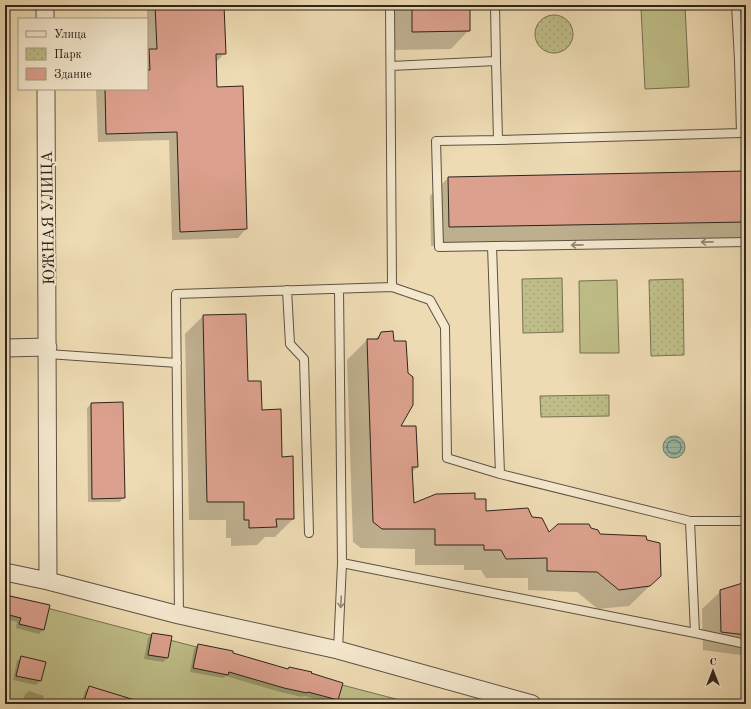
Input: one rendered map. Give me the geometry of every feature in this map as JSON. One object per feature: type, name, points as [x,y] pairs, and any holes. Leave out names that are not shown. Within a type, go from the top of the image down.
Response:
[{"type":"street","points":[[45,5],[45,18]]},
{"type":"street","name":"ЮЖНАЯ УЛИЦА","points":[[46,90],[48,581]]},
{"type":"street","points":[[5,348],[48,350]]},
{"type":"street","points":[[5,572],[48,581],[179,615],[338,650],[532,704]]},
{"type":"lane","points":[[390,5],[392,287]]},
{"type":"lane","points":[[495,5],[498,140]]},
{"type":"lane","points":[[736,5],[743,60],[743,132],[436,141],[439,247],[746,242]]},
{"type":"lane","points":[[391,66],[496,61]]},
{"type":"lane","points":[[492,246],[500,474]]},
{"type":"lane","points":[[179,615],[176,294],[392,287],[430,300],[445,328],[447,458],[500,474],[690,521],[746,521]]},
{"type":"lane","points":[[338,650],[342,563],[339,289]]},
{"type":"lane","points":[[287,290],[290,344],[304,359],[309,533]]},
{"type":"lane","points":[[48,350],[176,363]]},
{"type":"lane","points":[[690,521],[695,633]]},
{"type":"lane","points":[[342,563],[746,644]]},
{"type":"green space","points":[[685,6],[689,87],[645,89],[641,8]]},
{"type":"green space","points":[[550,15],[558,15],[568,20],[572,27],[572,41],[568,48],[558,53],[550,53],[540,48],[538,45],[535,38],[535,30],[540,20],[543,18]]},
{"type":"green space","points":[[562,278],[563,332],[523,333],[522,279]]},
{"type":"green space","points":[[683,279],[684,355],[651,356],[649,280]]},
{"type":"green space","points":[[617,280],[619,353],[580,353],[579,281]]},
{"type":"green space","points":[[609,395],[609,416],[541,417],[540,396]]},
{"type":"green space","points":[[5,597],[415,704],[5,704]]},
{"type":"water","points":[[670,436],[678,436],[685,443],[685,451],[678,458],[670,458],[663,451],[663,443]]},
{"type":"building","points":[[155,5],[224,5],[226,54],[216,54],[217,87],[243,86],[247,229],[180,232],[177,132],[106,134],[105,90],[148,90],[148,70],[150,70],[149,49],[157,49]]},
{"type":"building","points":[[412,5],[470,5],[470,31],[412,32]]},
{"type":"building","points":[[746,171],[746,222],[449,227],[448,177]]},
{"type":"building","points":[[246,314],[248,381],[261,381],[262,410],[281,409],[282,457],[293,456],[294,519],[276,519],[277,527],[249,528],[249,520],[244,520],[244,502],[207,502],[203,315]]},
{"type":"building","points":[[393,331],[394,341],[406,341],[408,373],[413,377],[413,405],[401,426],[416,426],[418,467],[412,467],[414,503],[436,494],[475,493],[475,499],[486,499],[486,511],[528,508],[532,517],[542,518],[549,532],[558,524],[589,524],[591,528],[598,530],[600,534],[646,536],[647,540],[660,543],[661,576],[650,586],[619,590],[597,572],[547,571],[547,558],[506,559],[501,550],[484,550],[484,545],[435,545],[435,529],[382,529],[373,522],[367,339],[378,339],[381,332]]},
{"type":"building","points":[[123,402],[125,498],[92,499],[91,403]]},
{"type":"building","points":[[746,582],[746,635],[721,632],[720,590]]},
{"type":"building","points":[[5,595],[50,605],[44,630],[19,624],[21,618],[5,614]]},
{"type":"building","points":[[152,633],[172,636],[168,658],[148,655]]},
{"type":"building","points":[[198,644],[233,651],[233,653],[288,669],[289,667],[312,672],[311,673],[343,683],[338,700],[308,692],[284,688],[229,672],[228,675],[193,668]]},
{"type":"building","points":[[21,656],[46,662],[41,681],[16,676]]},
{"type":"building","points":[[89,686],[138,701],[138,704],[83,704]]}]
